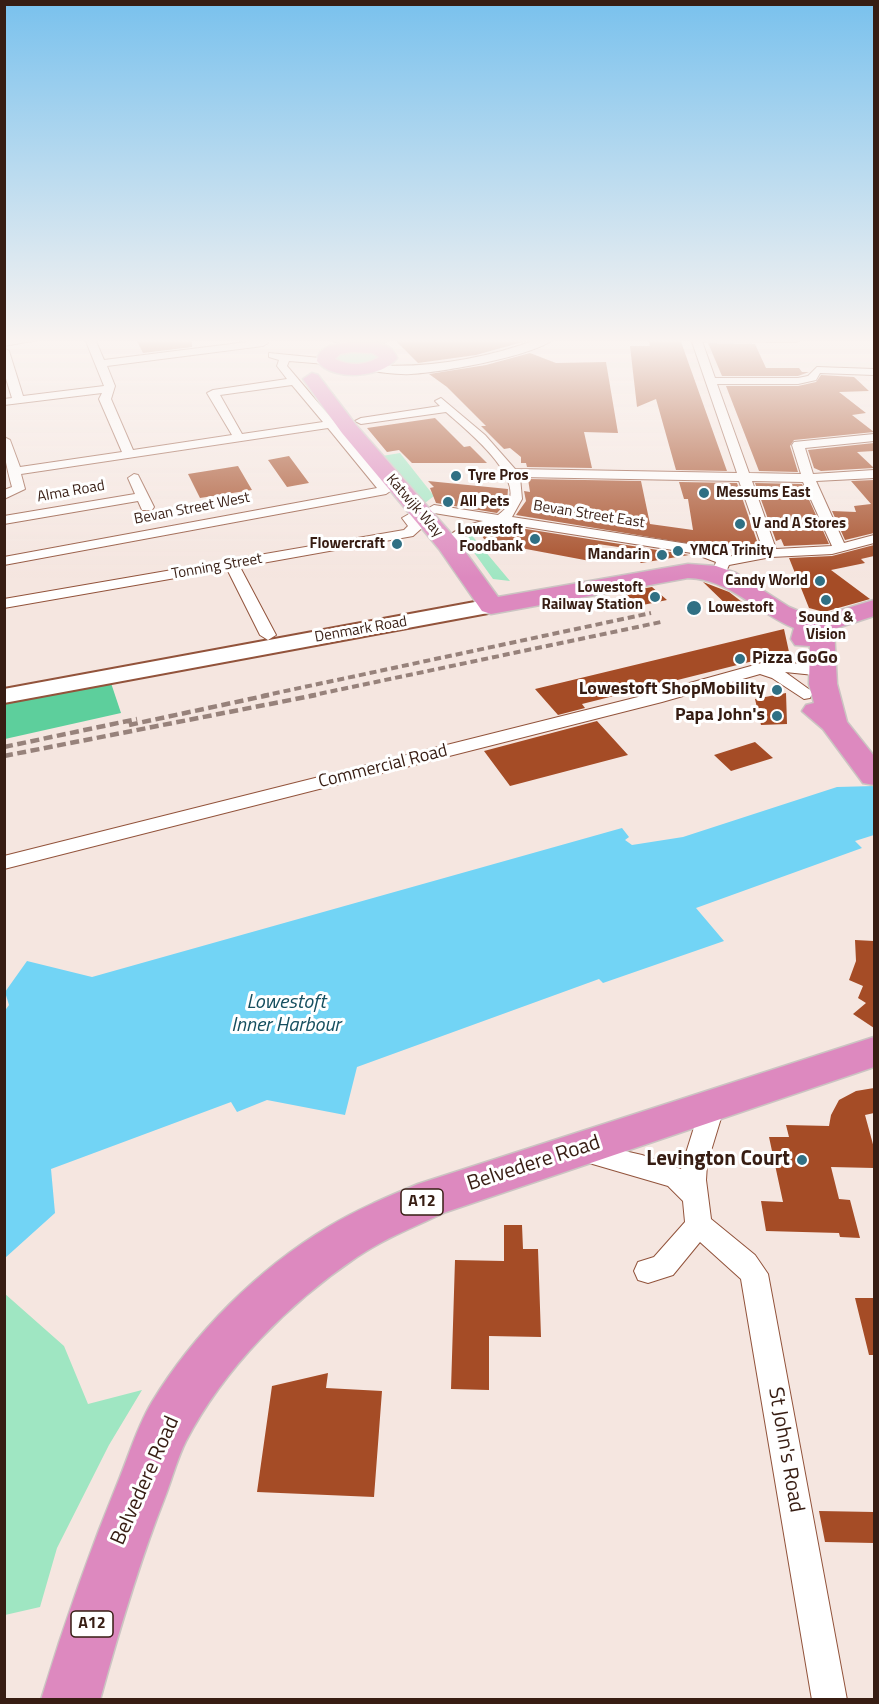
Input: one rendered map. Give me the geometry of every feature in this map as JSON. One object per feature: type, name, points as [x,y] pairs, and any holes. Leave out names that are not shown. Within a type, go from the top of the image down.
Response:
[{"type":"highway","name":"Katwijk Way","points":[[340,419],[448,544],[491,606]]},
{"type":"highway","name":"Denmark Road","points":[[491,606],[688,571],[721,568]]},
{"type":"highway","points":[[721,568],[786,615],[823,632],[810,678],[815,710],[833,723],[871,771]]},
{"type":"highway","points":[[814,626],[874,608]]},
{"type":"highway","name":"Belvedere Road","points":[[70,1700],[116,1548],[169,1421],[198,1378],[236,1334],[274,1295],[319,1258],[369,1226],[433,1197],[874,1052]]},
{"type":"street","points":[[114,419],[129,454]]},
{"type":"street","points":[[228,419],[239,438]]},
{"type":"street","points":[[4,440],[10,465],[17,471],[332,424],[329,419]]},
{"type":"street","points":[[361,421],[373,419]]},
{"type":"street","points":[[448,544],[456,535],[485,522],[503,518],[510,512],[518,490],[511,473],[501,459],[459,419]]},
{"type":"street","points":[[725,419],[771,553]]},
{"type":"street","name":"Bevan Street West","points":[[4,561],[386,490],[332,424]]},
{"type":"street","points":[[834,549],[798,445],[874,437]]},
{"type":"street","points":[[10,494],[19,489],[15,474],[17,471]]},
{"type":"street","points":[[511,473],[744,476],[806,472],[874,474]]},
{"type":"street","name":"Alma Road","points":[[4,520],[145,501],[134,478]]},
{"type":"street","points":[[424,517],[485,522]]},
{"type":"street","name":"Bevan Street East","points":[[424,517],[503,518],[695,549],[715,555],[721,568]]},
{"type":"street","name":"Tonning Street","points":[[4,604],[408,532],[416,527],[424,517]]},
{"type":"street","points":[[721,568],[771,553],[834,549],[874,539]]},
{"type":"street","points":[[232,565],[267,635]]},
{"type":"street","name":"Denmark Road","points":[[4,696],[491,606]]},
{"type":"street","name":"Commercial Road","points":[[4,863],[656,698],[760,668],[769,666],[810,678]]},
{"type":"street","points":[[760,668],[778,675],[810,678]]},
{"type":"street","points":[[648,1272],[663,1266],[697,1211],[693,1180],[694,1164],[713,1105]]},
{"type":"street","name":"St John's Road","points":[[576,1150],[642,1166],[677,1178],[697,1211],[754,1274],[830,1700]]},
{"type":"green space","points":[[400,453],[434,496],[425,503],[382,456]]},
{"type":"green space","points":[[469,532],[510,581],[493,579],[465,540]]},
{"type":"green space","points":[[111,683],[121,713],[5,739],[5,703]]},
{"type":"green space","points":[[4,1293],[64,1346],[88,1404],[142,1390],[109,1445],[57,1548],[40,1607],[5,1615]]},
{"type":"water","name":"Lowestoft Inner Harbour","points":[[874,786],[874,835],[855,841],[862,848],[696,908],[724,941],[603,983],[599,979],[357,1067],[345,1115],[267,1100],[237,1112],[231,1102],[51,1169],[55,1213],[5,1258],[4,1012],[9,1005],[5,992],[27,961],[92,977],[622,828],[629,837],[625,840],[632,845],[683,837],[837,787]]},
{"type":"building","points":[[436,419],[464,447],[470,446],[487,463],[412,463],[399,450],[387,452],[367,428]]},
{"type":"building","points":[[479,419],[616,419],[618,433],[584,432],[592,468],[527,467],[526,463],[521,463],[521,457],[510,448],[504,449],[481,426],[486,426]]},
{"type":"building","points":[[661,419],[708,419],[727,471],[676,470]]},
{"type":"building","points":[[739,419],[857,419],[874,432],[794,440],[790,446],[798,472],[759,471]]},
{"type":"building","points":[[874,443],[874,451],[857,452],[874,468],[821,471],[814,468],[808,450]]},
{"type":"building","points":[[289,456],[309,483],[287,487],[268,460]]},
{"type":"building","points":[[238,466],[252,490],[200,498],[188,474]]},
{"type":"building","points":[[528,479],[641,481],[650,524],[693,530],[688,499],[684,499],[679,482],[737,483],[759,547],[704,546],[516,515],[526,501],[524,491],[530,492]]},
{"type":"building","points":[[874,480],[874,533],[845,540],[832,511],[856,512],[854,506],[871,504],[851,481]]},
{"type":"building","points":[[428,481],[508,489],[507,502],[497,513],[436,503],[430,488],[434,487]]},
{"type":"building","points":[[755,483],[802,484],[829,544],[784,546],[781,539],[776,541]]},
{"type":"building","points":[[501,525],[689,555],[641,563],[625,548],[598,544],[590,561],[510,546],[512,544],[484,539],[480,533]]},
{"type":"building","points":[[874,545],[874,556],[861,559],[865,563],[831,570],[870,599],[824,612],[809,608],[789,558],[832,556]]},
{"type":"building","points":[[703,582],[729,592],[750,608],[733,611]]},
{"type":"building","points":[[652,587],[667,600],[638,606],[624,592]]},
{"type":"building","points":[[784,629],[789,652],[582,704],[585,708],[558,715],[535,689]]},
{"type":"building","points":[[786,693],[787,724],[761,725],[755,699]]},
{"type":"building","points":[[597,721],[628,755],[510,786],[484,751]]},
{"type":"building","points":[[755,742],[773,758],[731,771],[714,755]]},
{"type":"building","points":[[855,940],[874,941],[874,1028],[853,1014],[866,1003],[858,998],[863,986],[849,980],[856,961]]},
{"type":"building","name":"Levington Court","points":[[874,1088],[874,1113],[865,1115],[874,1148],[874,1168],[831,1167],[839,1199],[850,1200],[860,1238],[840,1237],[839,1233],[766,1231],[761,1201],[783,1202],[769,1137],[789,1137],[786,1125],[829,1126],[831,1115],[839,1100],[856,1091]]},
{"type":"building","points":[[504,1225],[522,1225],[523,1249],[538,1249],[541,1337],[489,1336],[489,1390],[451,1389],[455,1260],[504,1261]]},
{"type":"building","points":[[855,1298],[874,1298],[874,1355],[869,1355]]},
{"type":"building","points":[[328,1373],[326,1388],[382,1391],[374,1497],[257,1492],[272,1386]]},
{"type":"building","points":[[819,1511],[874,1512],[874,1543],[825,1542]]},
{"type":"railway","points":[[262,696],[651,613]]},
{"type":"railway","points":[[309,696],[661,622]]},
{"type":"railway","points":[[129,725],[269,695]]},
{"type":"railway","points":[[4,756],[316,695]]},
{"type":"railway","points":[[4,747],[137,719]]},
{"type":"place","name":"Tyre Pros","points":[[456,476]]},
{"type":"place","name":"Messums East","points":[[704,493]]},
{"type":"place","name":"All Pets","points":[[448,502]]},
{"type":"place","name":"V and A Stores","points":[[740,524]]},
{"type":"place","name":"Lowestoft Foodbank","points":[[535,539]]},
{"type":"place","name":"Flowercraft","points":[[397,544]]},
{"type":"place","name":"YMCA Trinity","points":[[678,551]]},
{"type":"place","name":"Mandarin","points":[[662,555]]},
{"type":"place","name":"Candy World","points":[[820,581]]},
{"type":"place","name":"Lowestoft Railway Station","points":[[655,597]]},
{"type":"place","name":"Sound & Vision","points":[[826,600]]},
{"type":"place","name":"Lowestoft","points":[[694,608]]},
{"type":"place","name":"Pizza GoGo","points":[[740,659]]},
{"type":"place","name":"Lowestoft ShopMobility","points":[[777,690]]},
{"type":"place","name":"Papa John's","points":[[777,716]]},
{"type":"place","name":"Levington Court","points":[[802,1160]]}]
